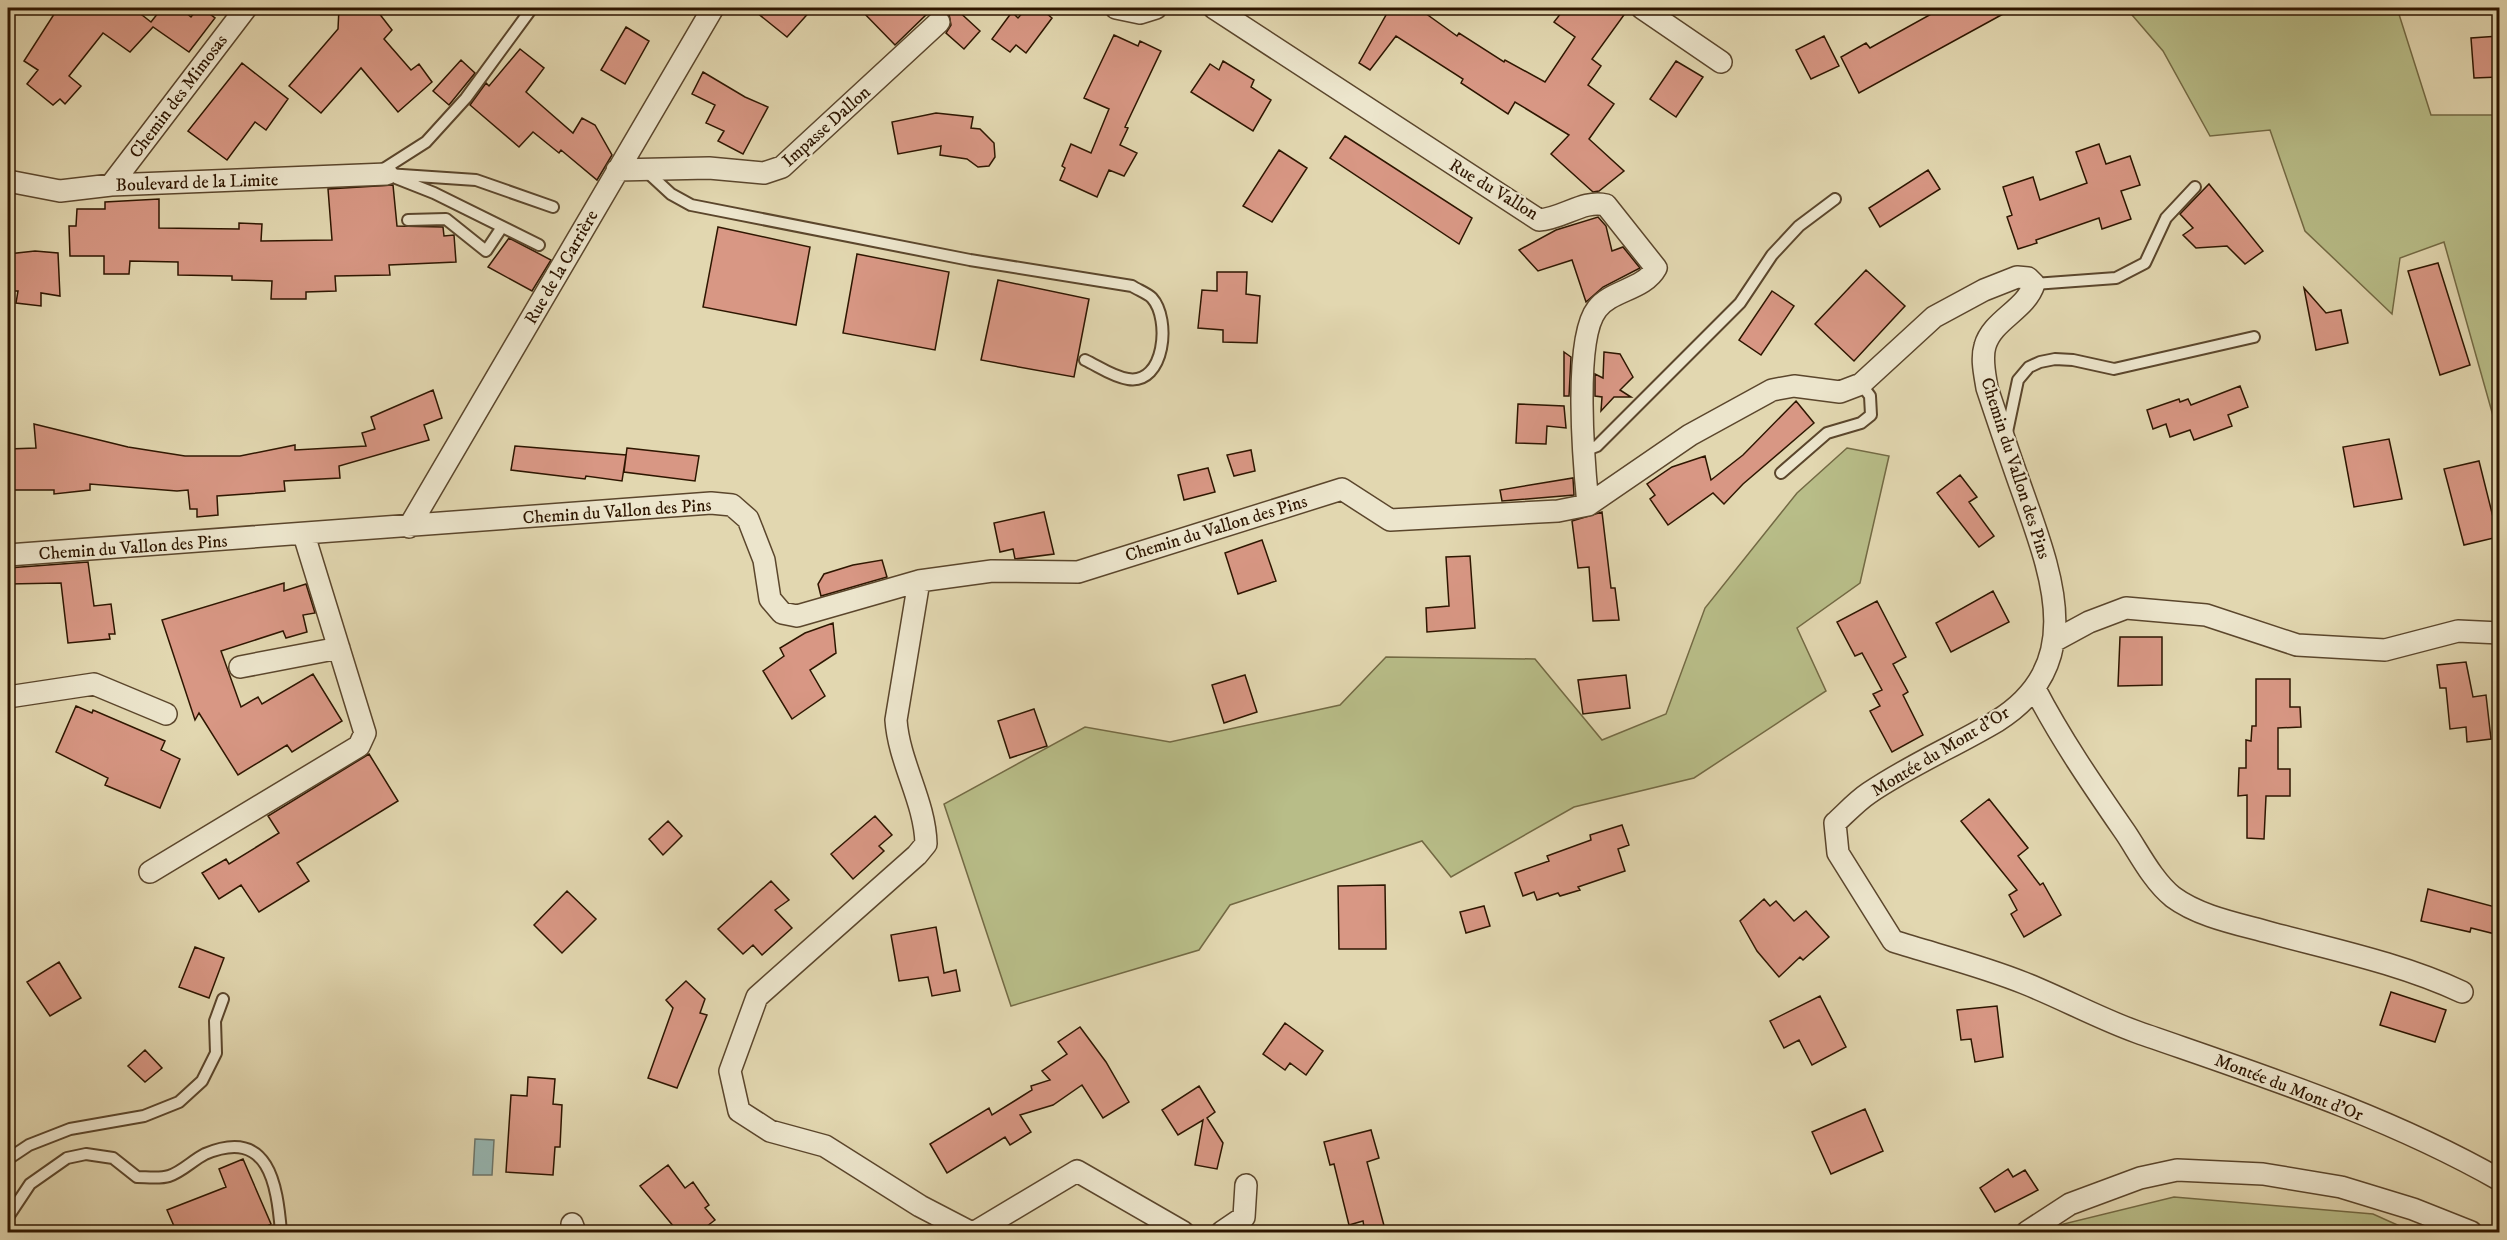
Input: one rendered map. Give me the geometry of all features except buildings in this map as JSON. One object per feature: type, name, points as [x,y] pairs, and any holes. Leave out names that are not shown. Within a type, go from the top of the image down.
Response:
[{"type":"street","name":"Chemin des Mimosas","points":[[111,185],[246,8]]},
{"type":"street","name":"Rue de la Carrière","points":[[410,527],[713,8]]},
{"type":"street","points":[[1116,8],[1140,13],[1156,8]]},
{"type":"street","name":"Rue du Vallon","points":[[1214,8],[1539,220],[1552,219],[1596,202],[1606,205],[1656,268],[1651,278],[1598,307],[1587,325],[1584,372],[1584,451],[1588,505]]},
{"type":"street","points":[[1642,8],[1721,62]]},
{"type":"street","name":"Impasse Dallon","points":[[618,170],[709,168],[764,173],[782,167],[939,22]]},
{"type":"street","name":"Boulevard de la Limite","points":[[8,181],[60,191],[111,185],[380,175]]},
{"type":"street","name":"Chemin du Vallon des Pins","points":[[8,555],[304,535],[711,503],[732,505],[748,519],[764,560],[770,598],[782,613],[797,616],[919,581],[992,571],[1078,572],[1342,489],[1390,520],[1558,511],[1588,505],[1690,435],[1772,390],[1794,386],[1840,392],[1862,384],[1934,317],[1984,290],[2018,277],[2028,278],[2034,284],[2030,296],[1993,332],[1985,345],[1987,388],[2047,562],[2056,613],[2054,641]]},
{"type":"street","points":[[150,872],[359,746],[365,733],[304,535]]},
{"type":"street","points":[[919,581],[896,720],[897,738],[926,826],[926,844],[917,855],[757,997],[730,1071],[739,1111],[770,1131],[825,1146],[920,1206],[970,1233]]},
{"type":"street","points":[[2054,641],[2089,622],[2126,608],[2206,615],[2297,645],[2385,650],[2458,631],[2499,633]]},
{"type":"street","name":"Montée du Mont d'Or","points":[[2054,641],[2048,664],[2035,689],[1999,719],[1868,793],[1835,823],[1838,853],[1893,941],[2022,982],[2134,1031],[2224,1060],[2311,1094],[2456,1155],[2499,1180]]},
{"type":"street","points":[[240,667],[339,648]]},
{"type":"street","points":[[8,698],[94,684],[166,714]]},
{"type":"street","points":[[2035,689],[2057,732],[2087,779],[2154,875],[2172,896],[2193,908],[2240,924],[2386,964],[2436,980],[2462,992]]},
{"type":"street","points":[[2027,1233],[2070,1204],[2140,1178],[2177,1170],[2263,1174],[2341,1187],[2413,1209],[2471,1233]]},
{"type":"street","points":[[975,1233],[1077,1171],[1183,1233]]},
{"type":"street","points":[[1222,1233],[1244,1217],[1246,1185]]},
{"type":"lane","points":[[380,175],[426,142],[466,98],[532,8]]},
{"type":"lane","points":[[645,170],[671,194],[691,206],[970,260],[1132,286],[1152,298],[1160,313],[1162,342],[1154,369],[1143,378],[1128,380],[1085,360]]},
{"type":"lane","points":[[380,175],[476,180],[553,207]]},
{"type":"lane","points":[[380,175],[434,194],[539,245]]},
{"type":"lane","points":[[2034,284],[2116,278],[2145,263],[2166,218],[2195,187]]},
{"type":"lane","points":[[1584,451],[1597,446],[1702,344],[1740,303],[1772,255],[1799,225],[1835,199]]},
{"type":"lane","points":[[408,220],[446,219],[486,251],[502,227]]},
{"type":"lane","points":[[2005,441],[2018,380],[2029,367],[2040,362],[2055,359],[2073,360],[2114,369],[2254,337]]},
{"type":"lane","points":[[1781,473],[1827,433],[1861,423],[1871,415],[1870,396],[1862,384]]},
{"type":"lane","points":[[8,1159],[29,1145],[70,1129],[144,1116],[179,1102],[202,1081],[216,1053],[215,1021],[223,999]]},
{"type":"lane","points":[[8,1217],[30,1184],[68,1158],[86,1154],[113,1158],[137,1177],[169,1176],[204,1155],[230,1146],[249,1147],[265,1162],[278,1197],[281,1233]]},
{"type":"green space","points":[[2126,8],[2397,8],[2431,115],[2499,115],[2499,437],[2444,242],[2400,258],[2392,314],[2305,231],[2270,130],[2210,136],[2163,51]]},
{"type":"green space","points":[[1847,448],[1889,456],[1860,583],[1797,628],[1826,691],[1694,778],[1574,807],[1451,877],[1422,841],[1230,905],[1199,950],[1011,1006],[944,804],[1085,727],[1170,742],[1340,705],[1386,657],[1535,659],[1602,740],[1666,714],[1705,608],[1797,493]]},
{"type":"green space","points":[[2174,1197],[2373,1214],[2413,1232],[2031,1232]]},
{"type":"water","points":[[475,1139],[494,1140],[492,1175],[473,1175]]}]
